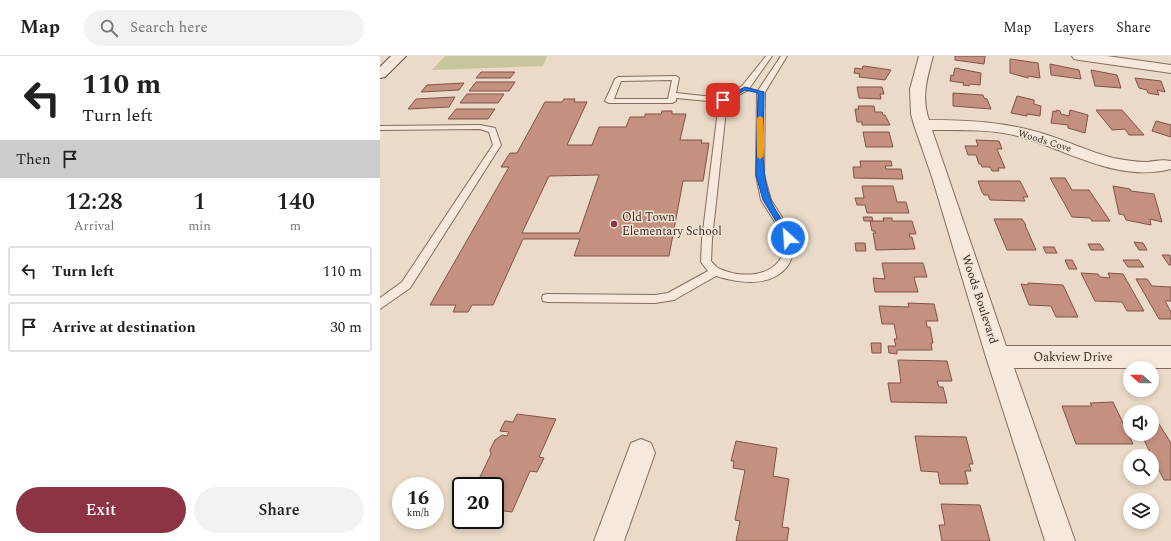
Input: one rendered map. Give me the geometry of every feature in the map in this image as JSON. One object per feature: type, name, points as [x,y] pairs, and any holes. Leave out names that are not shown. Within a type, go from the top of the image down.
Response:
[{"type":"street","points":[[380,74],[399,56]]},
{"type":"street","name":"Woods Boulevard","points":[[926,56],[917,89],[917,101],[922,125],[941,177],[998,357],[1060,541]]},
{"type":"street","points":[[1079,56],[1171,69]]},
{"type":"street","name":"Woods Cove","points":[[922,125],[968,125],[1000,128],[1043,138],[1117,164],[1138,168],[1153,168],[1165,165]]},
{"type":"street","name":"Oakview Drive","points":[[998,357],[1171,357]]},
{"type":"street","points":[[609,541],[641,453]]},
{"type":"lane","points":[[672,95],[723,100],[745,88],[759,72],[769,56]]},
{"type":"lane","points":[[723,100],[706,239],[706,262],[715,272],[735,278],[748,279],[770,274],[783,264],[791,247],[786,230],[766,200],[760,175],[761,92],[784,56]]},
{"type":"lane","points":[[676,78],[672,95],[672,101],[610,101],[618,79],[676,78]]},
{"type":"lane","points":[[745,88],[761,92]]},
{"type":"lane","points":[[380,128],[480,127],[492,130],[497,145],[406,285],[380,304]]},
{"type":"lane","points":[[547,298],[655,299],[670,297],[715,272]]},
{"type":"shaded area","points":[[445,56],[547,56],[543,66],[432,70]]},
{"type":"building","points":[[955,56],[985,56],[984,64],[955,60]]},
{"type":"building","points":[[1010,59],[1038,63],[1040,78],[1028,76],[1028,78],[1010,73]]},
{"type":"building","points":[[1050,64],[1079,70],[1081,79],[1051,75]]},
{"type":"building","points":[[863,66],[891,70],[885,80],[859,77],[860,74],[854,73],[855,68],[862,69]]},
{"type":"building","points":[[955,68],[981,73],[980,85],[970,84],[969,86],[963,85],[964,83],[950,81],[951,75],[953,76]]},
{"type":"building","points":[[1091,70],[1117,75],[1121,88],[1095,86]]},
{"type":"building","points":[[481,72],[515,72],[510,78],[476,78]]},
{"type":"building","points":[[1135,78],[1161,81],[1165,92],[1157,90],[1159,95],[1148,93],[1147,90],[1139,88]]},
{"type":"building","points":[[476,82],[515,82],[509,91],[469,91]]},
{"type":"building","points":[[464,83],[459,90],[421,92],[427,85]]},
{"type":"building","points":[[857,87],[882,87],[884,94],[880,94],[881,99],[859,98]]},
{"type":"building","points":[[953,93],[983,95],[984,98],[987,99],[991,109],[953,106]]},
{"type":"building","points":[[467,94],[504,94],[498,103],[460,103]]},
{"type":"building","points":[[1017,96],[1034,100],[1034,104],[1041,106],[1040,116],[1027,114],[1027,116],[1011,113]]},
{"type":"building","points":[[455,97],[449,107],[408,109],[416,99]]},
{"type":"building","points":[[564,99],[575,99],[574,102],[587,102],[567,145],[592,145],[599,127],[626,127],[630,117],[645,117],[645,114],[661,114],[662,111],[672,111],[672,114],[686,114],[680,140],[702,140],[701,143],[709,143],[703,181],[683,181],[669,256],[574,256],[580,239],[523,239],[493,305],[472,305],[468,312],[453,312],[456,305],[430,305],[509,167],[501,167],[510,153],[517,153],[545,102],[562,102]],"holes":[[[599,175],[579,233],[522,233],[549,176]]]},
{"type":"building","points":[[858,106],[874,106],[875,112],[882,112],[890,125],[862,125],[862,122],[857,122],[855,109],[859,109]]},
{"type":"building","points":[[456,109],[495,109],[488,119],[448,119]]},
{"type":"building","points":[[1056,110],[1060,111],[1061,114],[1069,116],[1070,110],[1088,115],[1085,133],[1068,128],[1068,125],[1051,123],[1053,111],[1056,112]]},
{"type":"building","points":[[1096,110],[1122,110],[1144,135],[1129,135],[1125,129],[1112,130]]},
{"type":"building","points":[[1156,121],[1171,125],[1171,137],[1152,131]]},
{"type":"building","points":[[863,132],[889,132],[893,147],[866,147]]},
{"type":"building","points":[[976,140],[999,141],[1002,149],[997,149],[1005,168],[998,168],[999,171],[992,171],[990,167],[982,167],[981,164],[979,164],[976,155],[968,155],[965,146],[978,146]]},
{"type":"building","points":[[860,161],[891,161],[892,166],[885,166],[886,169],[901,169],[903,179],[854,178],[853,167],[861,167]]},
{"type":"building","points":[[1050,178],[1065,178],[1072,190],[1089,190],[1110,221],[1092,221],[1090,218],[1072,217]]},
{"type":"building","points":[[978,181],[1020,181],[1028,197],[1023,197],[1025,201],[990,200],[988,195],[984,195],[982,192]]},
{"type":"building","points":[[862,186],[893,186],[897,202],[906,202],[909,213],[867,213],[865,205],[857,205],[855,198],[864,198]]},
{"type":"building","points":[[1113,186],[1130,189],[1131,191],[1154,194],[1162,222],[1150,219],[1151,225],[1126,220],[1124,215],[1119,214]]},
{"type":"building","points":[[863,217],[872,217],[873,221],[864,221]]},
{"type":"building","points":[[883,218],[892,218],[892,221],[912,221],[916,234],[909,234],[910,237],[912,237],[915,249],[876,250],[873,233],[876,233],[875,231],[872,231],[870,221],[884,221]]},
{"type":"building","points":[[994,219],[1022,219],[1036,250],[1007,250]]},
{"type":"building","points":[[1134,242],[1143,243],[1147,250],[1139,250]]},
{"type":"building","points":[[855,243],[865,243],[866,251],[856,251]]},
{"type":"building","points":[[1088,244],[1100,244],[1104,250],[1091,250]]},
{"type":"building","points":[[1043,247],[1054,247],[1057,253],[1046,253]]},
{"type":"building","points":[[1162,255],[1170,255],[1171,265],[1169,265]]},
{"type":"building","points":[[1065,260],[1072,260],[1077,269],[1069,269]]},
{"type":"building","points":[[1123,260],[1139,260],[1144,267],[1128,267]]},
{"type":"building","points":[[882,263],[923,263],[927,277],[914,277],[918,292],[875,292],[873,278],[885,279]]},
{"type":"building","points":[[1081,273],[1098,274],[1100,277],[1110,278],[1108,273],[1123,274],[1144,311],[1127,311],[1122,302],[1095,301]]},
{"type":"building","points":[[1136,279],[1147,279],[1152,286],[1171,287],[1171,301],[1165,301],[1171,312],[1171,319],[1159,319]]},
{"type":"building","points":[[1028,283],[1063,285],[1078,317],[1056,317],[1051,306],[1029,305],[1021,284],[1028,285]]},
{"type":"building","points":[[908,303],[934,304],[938,321],[926,321],[927,327],[930,327],[933,343],[931,343],[932,350],[897,350],[897,354],[889,353],[888,346],[896,346],[894,339],[897,339],[894,324],[882,324],[879,306],[909,307]]},
{"type":"building","points":[[871,343],[881,343],[881,353],[872,353]]},
{"type":"building","points":[[898,360],[947,361],[952,381],[937,381],[939,387],[943,387],[947,403],[891,402],[888,383],[901,383]]},
{"type":"building","points":[[1113,402],[1123,423],[1123,441],[1132,441],[1133,444],[1076,444],[1062,406],[1092,406],[1090,403]]},
{"type":"building","points":[[517,414],[556,419],[539,457],[544,458],[537,472],[530,471],[512,512],[504,511],[504,477],[480,477],[491,454],[490,450],[495,440],[502,435],[507,436],[509,432],[500,431],[505,421],[513,422]]},
{"type":"building","points":[[1159,424],[1171,443],[1171,480],[1164,480],[1159,470],[1159,449],[1148,449],[1144,441],[1159,441]]},
{"type":"building","points":[[915,436],[966,437],[973,464],[969,464],[971,471],[965,471],[968,484],[940,484],[938,472],[921,471]]},
{"type":"building","points":[[736,441],[777,448],[773,476],[789,479],[782,527],[789,528],[787,541],[736,541],[740,521],[735,520],[745,470],[733,468],[734,461],[731,461]]},
{"type":"building","points":[[941,504],[980,505],[990,541],[942,541],[939,525],[945,525]]},
{"type":"slow traffic","points":[[760,118],[760,157]]},
{"type":"place","name":"Old Town Elementary School","points":[[614,224]]},
{"type":"route","points":[[723,100],[745,88],[761,92],[760,175],[766,200],[786,230],[788,238]]}]
